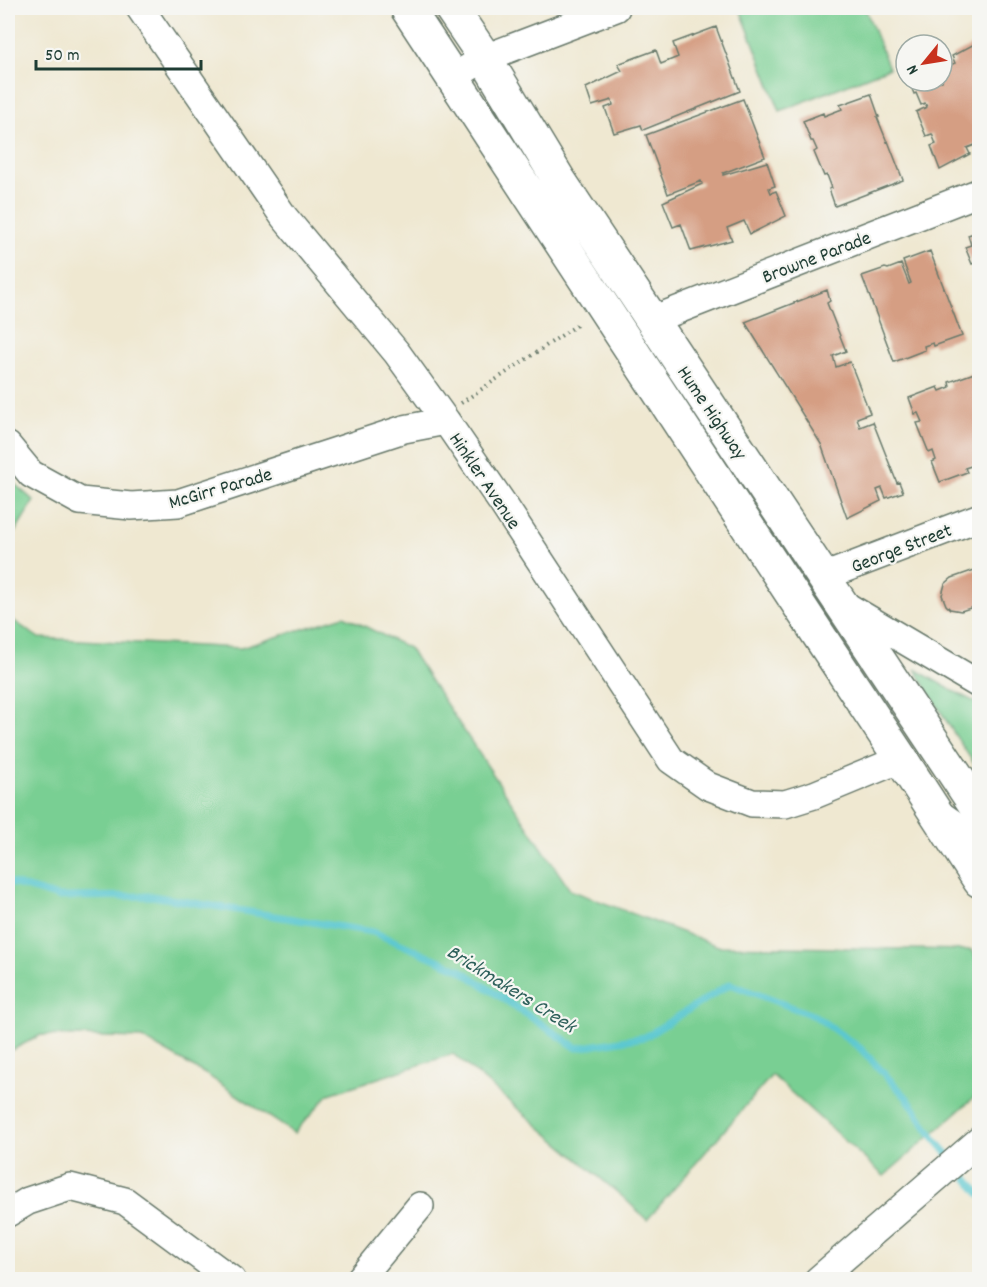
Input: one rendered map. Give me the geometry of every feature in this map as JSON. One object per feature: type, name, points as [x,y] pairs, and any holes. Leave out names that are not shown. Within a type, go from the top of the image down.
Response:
[{"type":"highway","name":"Hume Highway","points":[[407,8],[980,881]]},
{"type":"highway","name":"Hume Highway","points":[[451,8],[652,320],[980,812]]},
{"type":"street","name":"Hinkler Avenue","points":[[140,8],[284,217],[397,353],[446,422],[503,504],[671,760],[708,786],[752,803],[785,804],[814,795],[902,759]]},
{"type":"street","points":[[453,77],[485,58],[616,8]]},
{"type":"street","name":"Browne Parade","points":[[652,320],[980,192]]},
{"type":"street","name":"McGirr Parade","points":[[8,446],[31,474],[80,501],[131,506],[178,503],[404,429],[446,422]]},
{"type":"street","name":"George Street","points":[[823,577],[980,517]]},
{"type":"street","points":[[842,604],[980,685]]},
{"type":"street","points":[[935,812],[980,842]]},
{"type":"street","points":[[818,1280],[980,1140]]},
{"type":"street","points":[[8,1213],[28,1201],[70,1187],[125,1201],[232,1280]]},
{"type":"street","points":[[359,1280],[420,1206]]},
{"type":"path","points":[[446,422],[453,407],[580,323]]},
{"type":"green space","points":[[865,8],[889,68],[780,111],[740,9]]},
{"type":"green space","points":[[8,480],[34,501],[8,543]]},
{"type":"green space","points":[[344,616],[409,648],[570,890],[718,946],[972,950],[979,962],[979,1093],[884,1176],[772,1075],[647,1220],[453,1054],[329,1094],[294,1133],[207,1075],[142,1038],[41,1035],[8,1052],[8,617],[39,638],[241,648]]},
{"type":"green space","points":[[915,669],[979,704],[979,771],[955,735]]},
{"type":"building","points":[[716,27],[740,91],[643,130],[641,125],[614,133],[605,108],[613,105],[612,100],[592,106],[586,88],[622,71],[618,64],[656,50],[661,64],[678,57],[673,43]]},
{"type":"building","points":[[978,42],[980,46],[980,149],[977,150],[975,145],[967,148],[970,154],[940,170],[931,146],[936,144],[932,134],[926,136],[916,112],[927,107],[925,103],[921,105],[916,93],[954,93],[954,55]]},
{"type":"building","points":[[871,94],[879,117],[877,117],[903,180],[835,206],[829,189],[832,188],[827,175],[824,176],[814,152],[817,150],[803,121],[842,109],[840,105]]},
{"type":"building","points":[[743,99],[765,157],[723,173],[723,175],[767,162],[775,186],[769,188],[771,193],[776,191],[786,216],[750,234],[744,221],[727,228],[732,240],[691,251],[681,224],[673,227],[663,202],[702,184],[701,181],[668,194],[646,135]]},
{"type":"building","points":[[980,231],[980,261],[972,264],[965,247],[971,245],[968,235]]},
{"type":"building","points":[[930,251],[962,336],[934,346],[933,343],[924,346],[925,350],[894,362],[862,276],[901,264],[909,284],[911,283],[903,261]]},
{"type":"building","points":[[827,290],[830,301],[827,303],[846,351],[833,356],[836,367],[850,362],[870,413],[857,418],[860,427],[873,422],[897,483],[899,482],[903,492],[886,498],[882,488],[877,490],[881,501],[847,518],[821,444],[745,322]]},
{"type":"building","points":[[977,372],[980,380],[980,468],[976,469],[974,465],[965,468],[967,472],[940,482],[932,462],[936,460],[933,451],[929,453],[917,423],[922,422],[918,413],[915,414],[909,398],[938,387],[940,391],[950,387],[949,382]]},
{"type":"building","points":[[980,568],[980,605],[961,611],[950,609],[942,595],[945,584],[952,578]]},
{"type":"waterway","name":"Brickmakers Creek","points":[[8,882],[58,897],[152,896],[373,932],[459,969],[577,1048],[645,1037],[730,984],[815,1016],[860,1048],[907,1098],[950,1157]]},
{"type":"waterway","name":"Brickmakers Creek","points":[[957,1166],[980,1194]]}]
